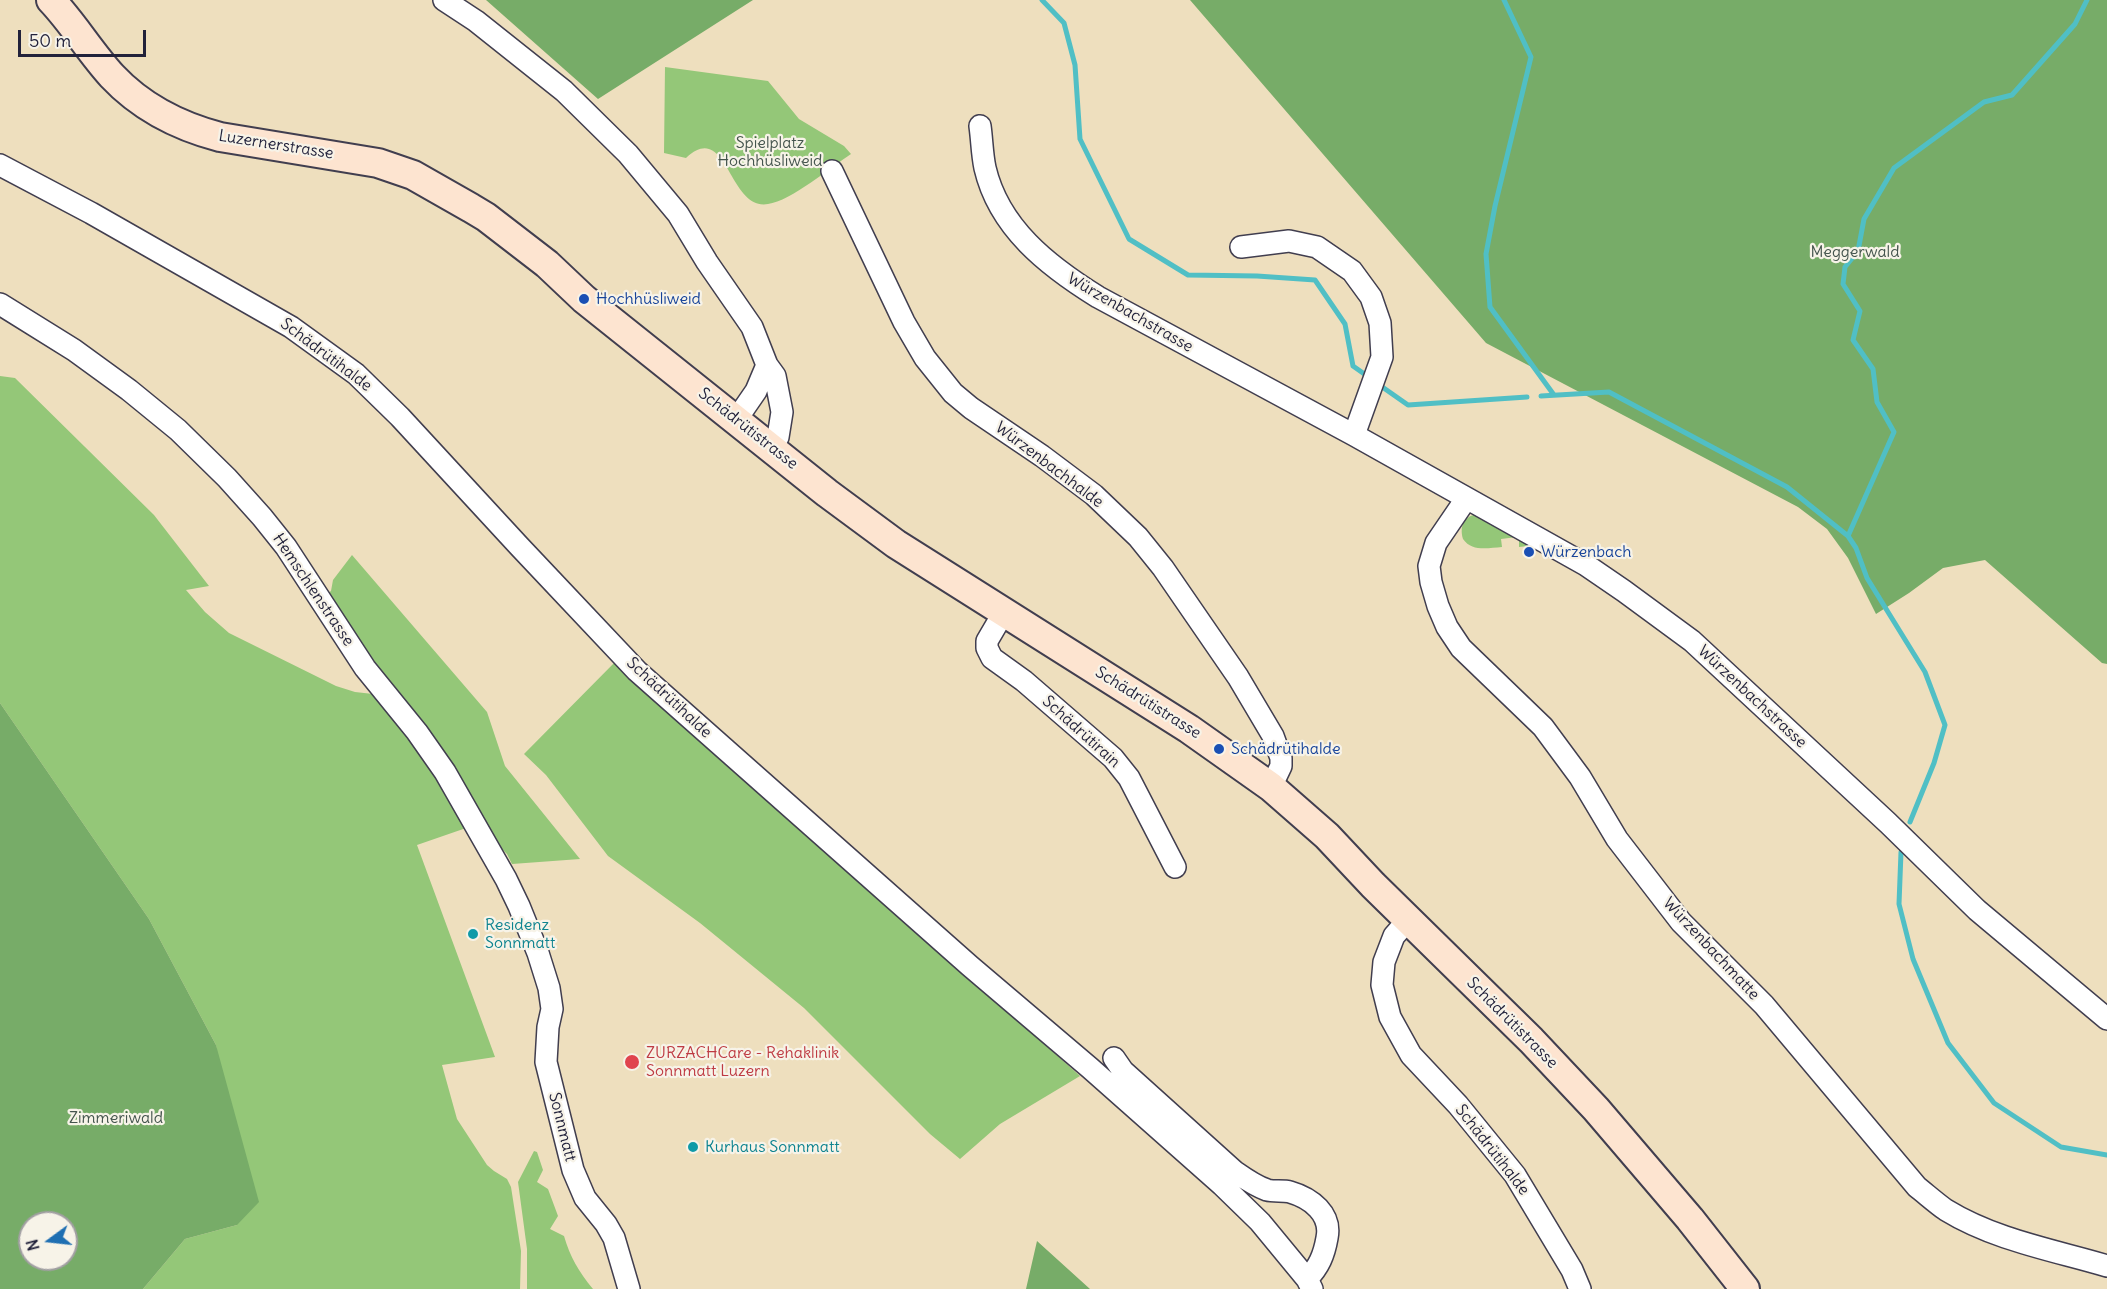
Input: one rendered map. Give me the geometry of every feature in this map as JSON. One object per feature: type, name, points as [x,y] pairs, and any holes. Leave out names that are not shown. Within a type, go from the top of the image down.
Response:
[{"type":"main road","name":"Luzernerstrasse","points":[[51,0],[111,75],[141,101],[166,117],[200,132],[228,139],[378,163],[413,175],[471,208]]},
{"type":"main road","name":"Schädrütistrasse","points":[[471,208],[547,264],[584,299],[827,493],[896,544],[1189,729],[1271,787],[1328,836],[1408,920],[1531,1040],[1596,1109],[1690,1219],[1745,1289]]},
{"type":"street","points":[[444,0],[476,21],[543,74],[603,128],[678,214],[707,262],[752,327],[767,365],[775,376],[782,412],[778,437],[771,448]]},
{"type":"street","name":"Würzenbachstrasse","points":[[981,126],[985,168],[997,199],[1013,227],[1026,242],[1061,273],[1137,318],[1354,435],[1586,565],[1692,641],[1879,815],[1977,910],[2107,1019]]},
{"type":"street","name":"Schädrütihalde","points":[[0,165],[91,213],[291,327],[356,374],[400,417],[637,671],[970,966],[1222,1185],[1260,1222],[1309,1284],[1321,1261],[1326,1243],[1328,1230],[1322,1212],[1315,1204],[1289,1192],[1267,1190],[1234,1171],[1123,1071],[1114,1058]]},
{"type":"street","name":"Würzenbachhalde","points":[[832,171],[904,322],[925,358],[953,393],[1094,495],[1138,537],[1163,568],[1238,677],[1273,736],[1281,758],[1281,766],[1271,787]]},
{"type":"street","points":[[1241,247],[1289,241],[1317,247],[1352,271],[1371,297],[1380,323],[1382,357],[1354,435]]},
{"type":"street","name":"Hemschlenstrasse","points":[[0,304],[74,350],[129,390],[178,430],[227,478],[262,517],[286,547],[364,668],[417,732],[445,772],[506,879],[538,953]]},
{"type":"street","points":[[736,420],[756,391],[767,365]]},
{"type":"street","name":"Würzenbachmatte","points":[[1466,499],[1436,543],[1429,566],[1438,606],[1447,627],[1461,648],[1543,727],[1580,777],[1617,839],[1681,922],[1764,1005],[1917,1186],[1945,1209],[2011,1239],[2107,1266]]},
{"type":"street","name":"Schädrütirain","points":[[1004,612],[987,642],[992,658],[1024,681],[1113,758],[1129,778],[1174,867]]},
{"type":"street","name":"Schädrütihalde","points":[[1408,920],[1394,936],[1384,962],[1382,985],[1390,1017],[1411,1055],[1458,1105],[1515,1175],[1572,1270],[1580,1289]]},
{"type":"street","name":"Sonnmatt","points":[[538,953],[549,987],[552,1009],[548,1027],[546,1062],[573,1170],[585,1198],[614,1238],[629,1289]]},
{"type":"green space","points":[[486,0],[753,0],[598,99]]},
{"type":"green space","name":"Meggerwald","points":[[1190,0],[2107,0],[2107,664],[2102,663],[1985,560],[1943,568],[1876,614],[1848,558],[1827,529],[1798,507],[1486,343]]},
{"type":"green space","name":"Spielplatz Hochhüsliweid","points":[[665,67],[768,81],[799,119],[844,146],[851,154],[788,197],[768,204],[755,202],[744,194],[720,157],[711,150],[700,149],[686,158],[664,153]]},
{"type":"green space","points":[[0,376],[15,378],[154,515],[209,586],[186,590],[205,612],[229,633],[336,686],[355,692],[373,694],[410,734],[469,827],[417,845],[495,1057],[442,1065],[457,1119],[487,1165],[507,1179],[511,1187],[521,1251],[520,1289],[143,1289],[185,1239],[237,1225],[216,1045],[149,919],[0,703]]},
{"type":"green space","points":[[1479,514],[1531,544],[1519,547],[1517,537],[1501,539],[1502,547],[1476,548],[1471,546],[1463,539],[1463,525],[1470,516]]},
{"type":"green space","points":[[352,555],[487,712],[505,766],[580,859],[512,864],[507,854],[494,841],[376,670],[379,667],[372,658],[368,660],[327,594],[331,591],[333,580]]},
{"type":"green space","points":[[616,661],[1080,1076],[1000,1124],[960,1159],[930,1134],[804,1008],[700,923],[608,856],[546,775],[524,754]]},
{"type":"green space","name":"Zimmeriwald","points":[[0,703],[149,919],[216,1045],[259,1202],[237,1225],[185,1239],[143,1289],[0,1289]]},
{"type":"green space","points":[[534,1151],[537,1152],[543,1170],[537,1182],[548,1189],[558,1216],[550,1229],[564,1236],[576,1264],[593,1289],[527,1289],[527,1249],[518,1182]]},
{"type":"green space","points":[[1037,1241],[1090,1289],[1026,1289]]},
{"type":"waterway","points":[[1042,0],[1064,23],[1075,65],[1080,139],[1129,239],[1188,275],[1315,280],[1345,324],[1353,366],[1370,378]]},
{"type":"waterway","points":[[1504,0],[1531,57],[1495,206],[1486,254],[1490,307],[1554,395]]},
{"type":"waterway","points":[[1848,536],[1894,432],[1877,402],[1873,369],[1853,340],[1860,311],[1843,284],[1845,267],[1858,251],[1864,219],[1894,168],[1984,102],[2012,95],[2075,24],[2087,0]]},
{"type":"waterway","points":[[1378,384],[1408,405],[1527,397]]},
{"type":"waterway","points":[[1541,396],[1609,392],[1787,487],[1848,536],[1856,548],[1867,578],[1925,672],[1945,725],[1934,763],[1910,822]]},
{"type":"waterway","points":[[1901,852],[1899,904],[1913,959],[1948,1043],[1994,1103],[2061,1147],[2107,1155]]},
{"type":"place","name":"Hochhüsliweid","points":[[584,299]]},
{"type":"place","name":"Würzenbach","points":[[1529,552]]},
{"type":"place","name":"Schädrütihalde","points":[[1219,749]]},
{"type":"place","name":"Residenz Sonnmatt","points":[[473,934]]},
{"type":"place","name":"ZURZACHCare - Rehaklinik Sonnmatt Luzern","points":[[632,1062]]},
{"type":"place","name":"Kurhaus Sonnmatt","points":[[693,1147]]}]
